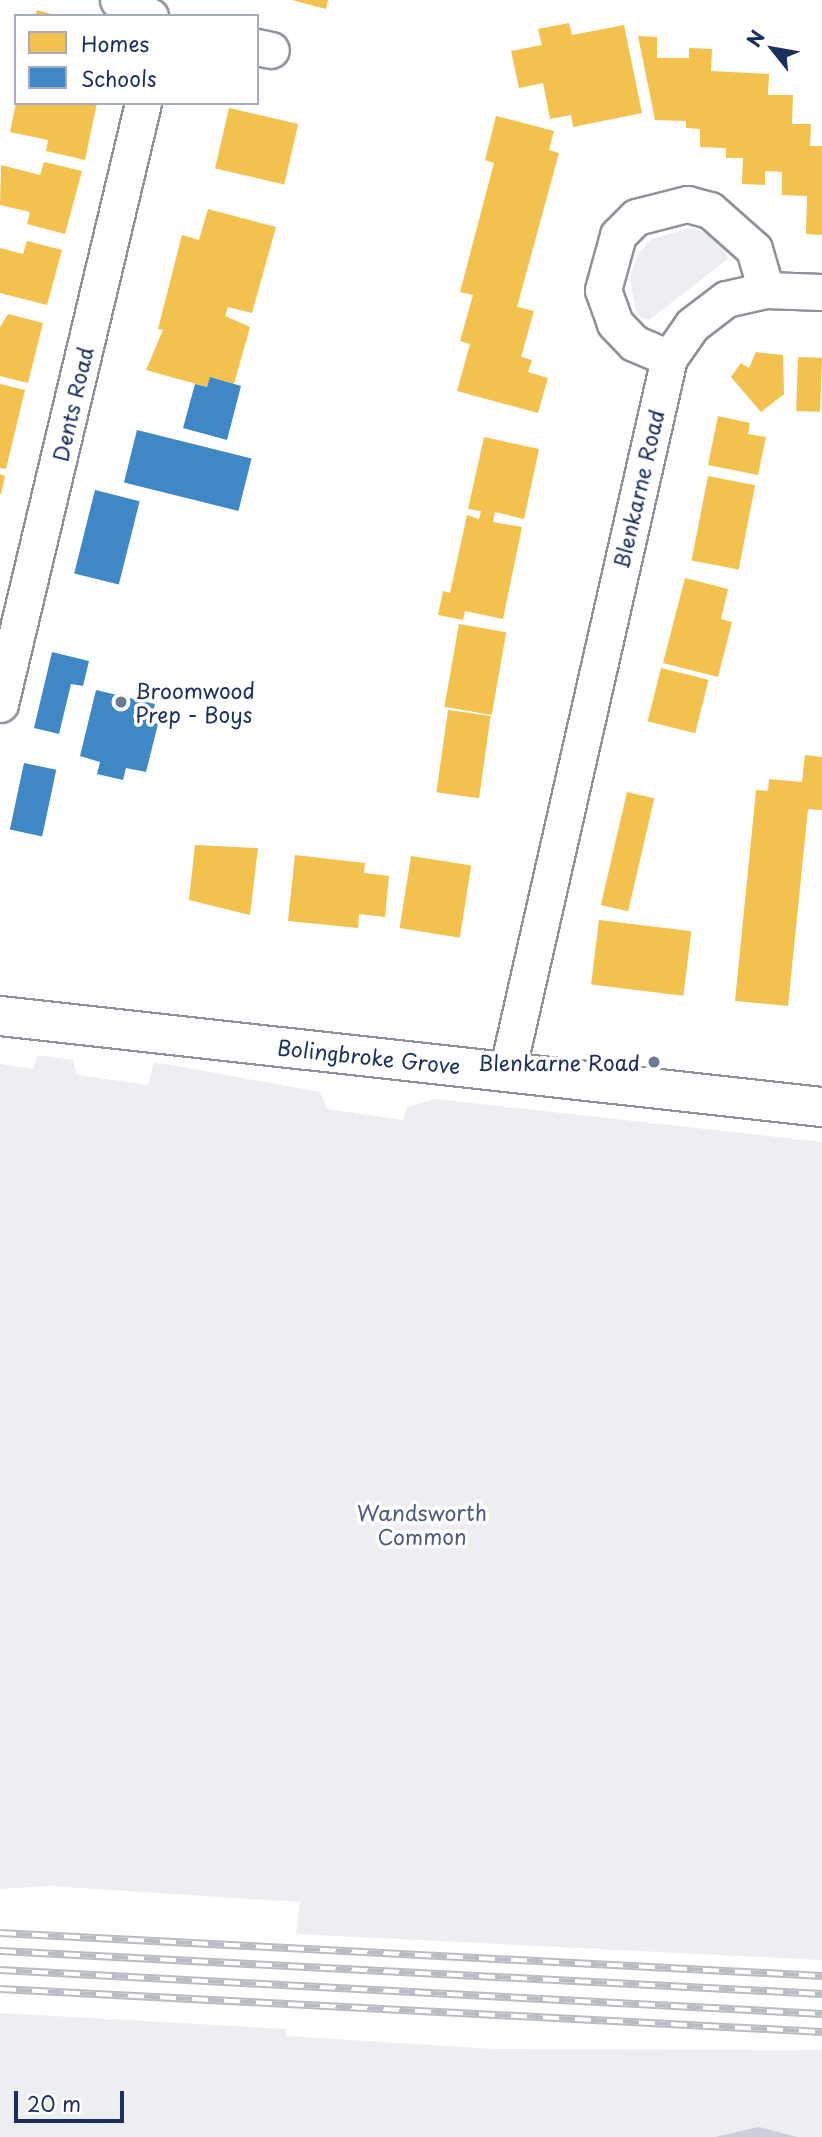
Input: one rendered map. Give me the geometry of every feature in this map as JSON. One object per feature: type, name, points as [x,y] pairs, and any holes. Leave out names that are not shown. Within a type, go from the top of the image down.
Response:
[{"type":"main road","name":"Bolingbroke Grove","points":[[0,1016],[822,1107]]},
{"type":"street","points":[[118,0],[146,14]]},
{"type":"street","name":"Dents Road","points":[[0,704],[143,105]]},
{"type":"street","points":[[669,358],[634,343],[615,323],[603,290],[618,236],[636,217],[687,204],[710,210],[754,249],[766,290]]},
{"type":"street","name":"Blenkarne Road","points":[[507,1072],[669,358],[692,325],[726,299],[766,290],[822,292]]},
{"type":"green space","points":[[693,228],[723,241],[728,259],[649,320],[637,316],[630,278],[637,256],[651,239]]},
{"type":"green space","name":"Wandsworth Common","points":[[38,1055],[73,1060],[77,1075],[148,1085],[154,1062],[320,1092],[327,1109],[403,1120],[407,1107],[435,1099],[822,1142],[822,1960],[296,1934],[300,1902],[49,1886],[0,1889],[0,1064],[33,1069]]},
{"type":"green space","points":[[0,2013],[286,2029],[286,2036],[493,2049],[822,2050],[822,2137],[0,2137]]},
{"type":"shaded area","points":[[759,2127],[797,2137],[715,2137]]},
{"type":"building: Homes","points":[[292,0],[328,0],[326,9]]},
{"type":"building: Homes","points":[[37,10],[51,14],[36,14]]},
{"type":"building: Homes","points":[[569,23],[572,35],[624,25],[642,113],[573,127],[571,115],[550,119],[543,83],[519,88],[511,51],[542,45],[538,29]]},
{"type":"building: Homes","points":[[638,36],[657,37],[657,58],[689,58],[689,48],[712,49],[711,71],[769,74],[768,95],[793,95],[792,124],[811,124],[810,146],[822,146],[822,235],[806,234],[807,196],[782,195],[782,172],[765,171],[765,185],[742,184],[743,158],[726,158],[726,148],[700,147],[700,129],[686,128],[686,121],[655,120]]},
{"type":"building: Homes","points":[[16,105],[97,105],[85,160],[46,151],[48,140],[10,132]]},
{"type":"building: Homes","points":[[229,108],[298,124],[284,184],[215,168]]},
{"type":"building: Homes","points":[[496,116],[554,131],[549,150],[559,153],[517,307],[534,311],[521,357],[532,360],[528,372],[548,378],[538,413],[457,391],[470,344],[460,341],[473,295],[460,292],[494,163],[485,160]]},
{"type":"building: Homes","points":[[44,162],[82,171],[65,234],[27,224],[30,212],[0,205],[1,165],[40,175]]},
{"type":"building: Homes","points":[[208,209],[276,227],[252,313],[228,307],[225,316],[250,327],[234,384],[210,377],[207,387],[146,370],[163,330],[158,329],[182,235],[199,240]]},
{"type":"building: Homes","points":[[27,241],[62,250],[47,305],[0,293],[0,248],[23,254]]},
{"type":"building: Homes","points":[[8,314],[43,323],[28,383],[0,376],[0,327]]},
{"type":"building: Homes","points":[[756,352],[783,355],[784,394],[761,412],[731,377],[741,363],[749,368]]},
{"type":"building: Homes","points":[[798,357],[822,358],[820,412],[796,411]]},
{"type":"building: Homes","points":[[0,384],[25,390],[6,469],[0,468]]},
{"type":"building: Homes","points":[[718,416],[750,423],[748,434],[766,437],[758,475],[708,465]]},
{"type":"building: Homes","points":[[484,437],[539,449],[524,519],[495,512],[493,522],[522,527],[503,619],[465,611],[463,620],[438,615],[443,591],[450,593],[467,515],[479,519],[481,511],[468,509]]},
{"type":"building: Homes","points":[[0,474],[5,476],[1,494],[0,494]]},
{"type":"building: Homes","points":[[708,476],[755,485],[739,570],[692,560]]},
{"type":"building: Homes","points":[[685,578],[728,589],[721,619],[732,622],[718,677],[663,663]]},
{"type":"building: Homes","points":[[459,624],[506,632],[492,715],[444,707]]},
{"type":"building: Homes","points":[[661,668],[709,680],[695,733],[648,721]]},
{"type":"building: Homes","points":[[448,710],[491,716],[479,798],[436,792]]},
{"type":"building: Homes","points":[[805,755],[822,757],[822,810],[808,809],[788,1006],[735,1001],[756,790],[768,791],[769,779],[802,782]]},
{"type":"building: Homes","points":[[627,792],[654,798],[628,911],[601,905]]},
{"type":"building: Homes","points":[[195,845],[258,848],[250,915],[189,900]]},
{"type":"building: Homes","points":[[295,855],[365,863],[364,873],[389,876],[385,917],[359,914],[358,928],[288,921]]},
{"type":"building: Homes","points":[[411,856],[471,866],[460,938],[400,928]]},
{"type":"building: Homes","points":[[599,920],[691,931],[683,996],[591,985]]},
{"type":"building: Schools","points":[[210,377],[241,386],[227,440],[183,428],[195,384],[207,387]]},
{"type":"building: Schools","points":[[137,430],[251,459],[238,511],[124,482]]},
{"type":"building: Schools","points":[[95,490],[140,501],[119,585],[74,573]]},
{"type":"building: Schools","points":[[52,652],[89,661],[83,686],[71,684],[59,734],[34,728]]},
{"type":"building: Schools","points":[[96,690],[155,704],[151,722],[158,724],[146,772],[126,768],[123,780],[97,774],[100,762],[80,756]]},
{"type":"building: Schools","points":[[24,763],[56,770],[42,836],[10,830]]},
{"type":"railway","points":[[0,1933],[822,1976]]},
{"type":"railway","points":[[0,1951],[822,1994]]},
{"type":"railway","points":[[0,1970],[822,2014]]},
{"type":"railway","points":[[0,1989],[822,2032]]},
{"type":"place","name":"Broomwood Prep - Boys","points":[[121,702]]},
{"type":"place","name":"Blenkarne Road","points":[[654,1062]]}]
